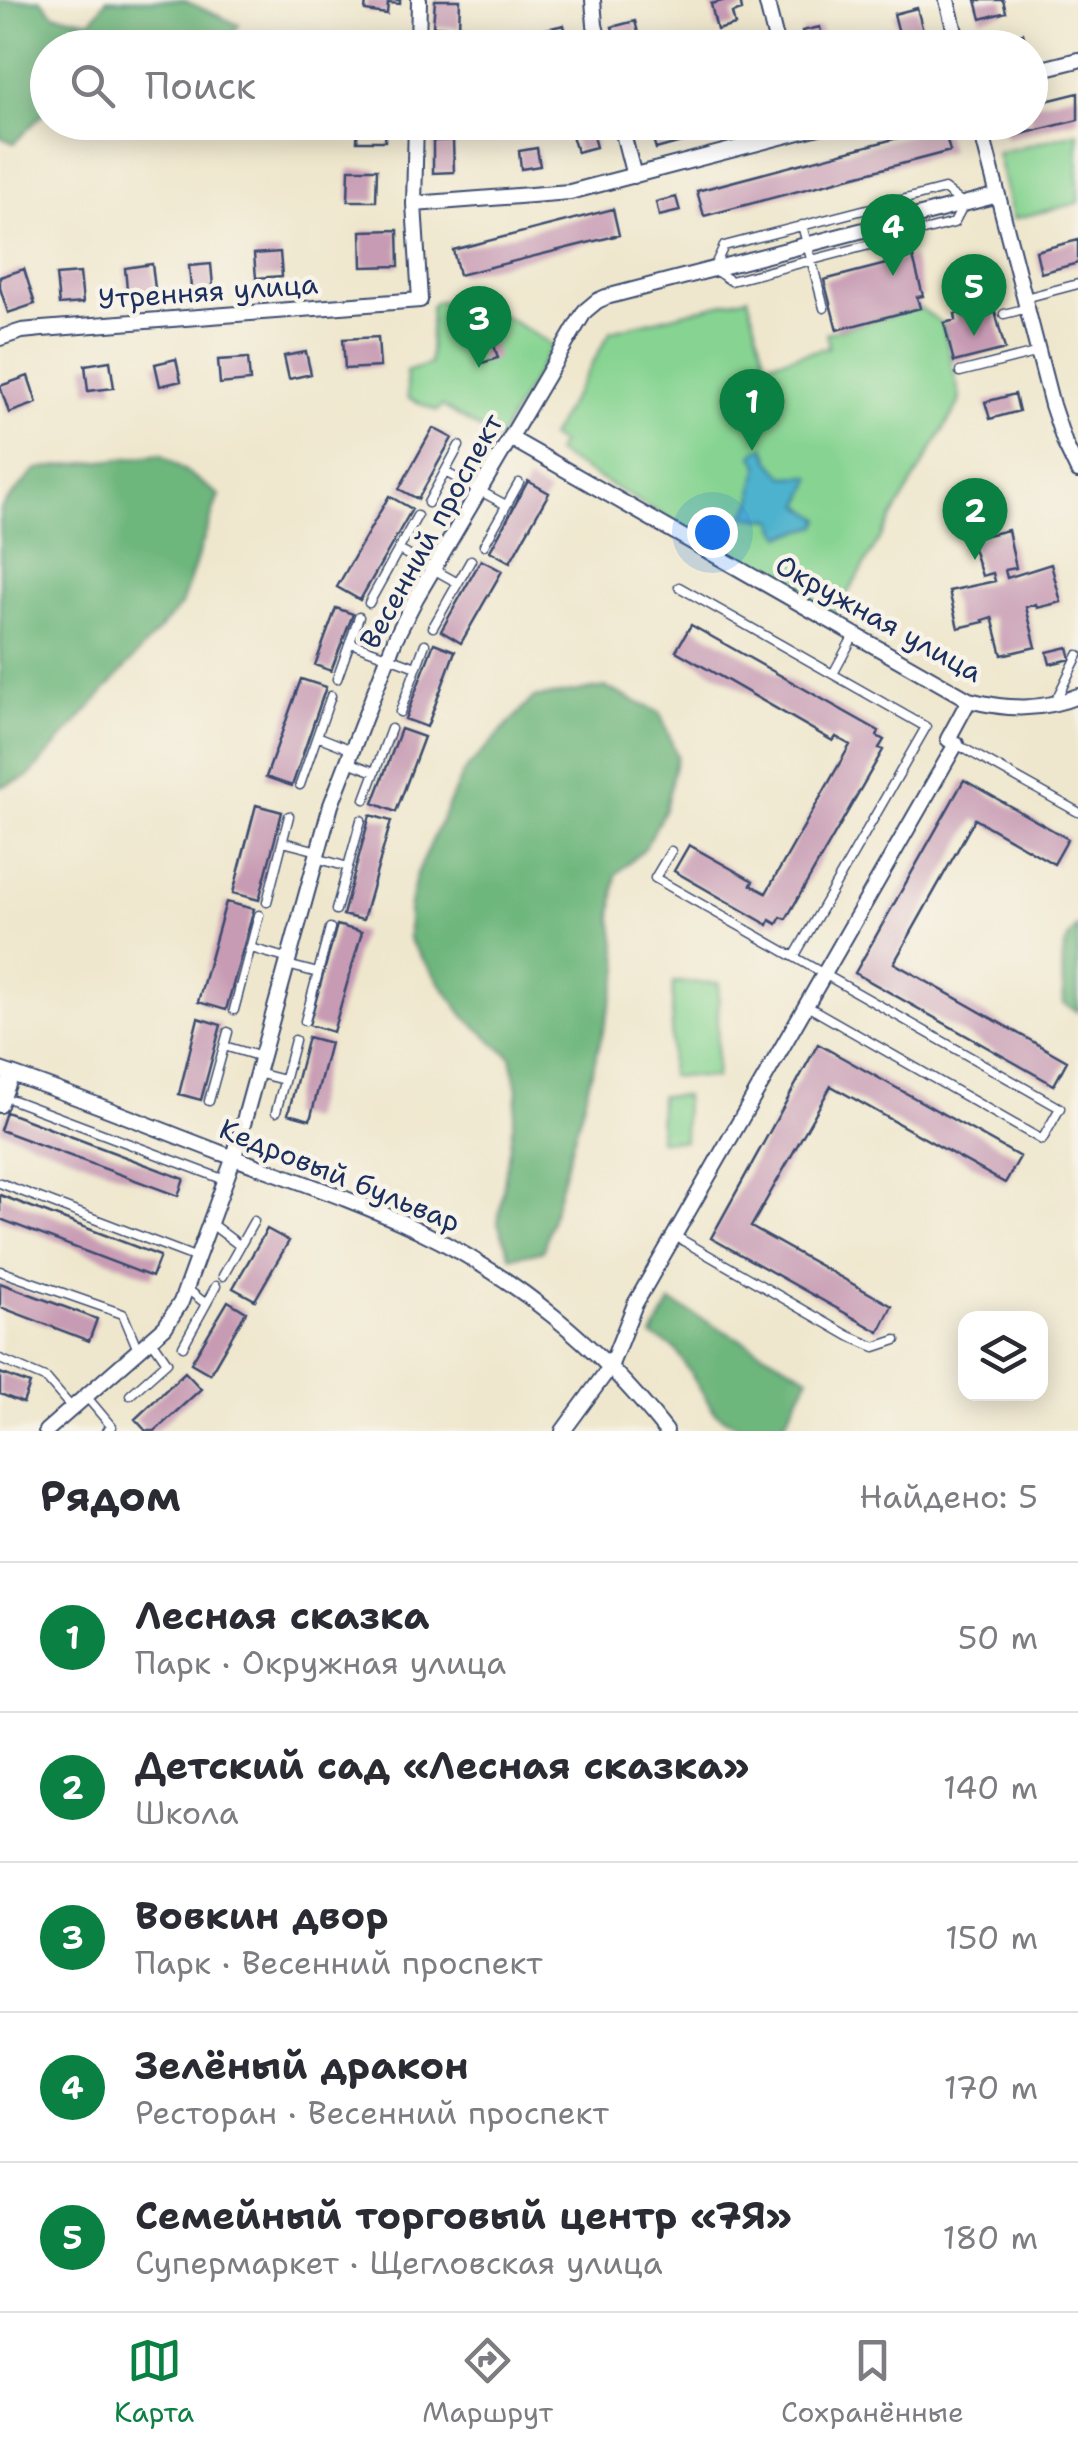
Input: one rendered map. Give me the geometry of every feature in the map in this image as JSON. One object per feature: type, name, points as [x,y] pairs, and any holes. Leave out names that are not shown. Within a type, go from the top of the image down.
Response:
[{"type":"street","points":[[418,30],[419,0]]},
{"type":"street","points":[[593,0],[596,30]]},
{"type":"street","points":[[766,0],[774,30]]},
{"type":"street","points":[[947,0],[954,30]]},
{"type":"street","points":[[1048,68],[1078,60]]},
{"type":"street","points":[[416,140],[414,204],[551,195],[634,176],[755,140]]},
{"type":"street","points":[[625,140],[634,176]]},
{"type":"street","points":[[983,140],[1058,425],[1078,471]]},
{"type":"street","name":"Весенний проспект","points":[[46,1431],[174,1315],[234,1157],[331,806],[400,627],[590,305],[606,297],[998,195]]},
{"type":"street","name":"Утренняя улица","points":[[0,338],[42,329],[420,300],[414,204]]},
{"type":"street","name":"Окружная улица","points":[[510,438],[969,700],[1024,709],[1078,696]]},
{"type":"street","points":[[563,1431],[610,1367],[635,1304],[825,975],[952,742],[969,700]]},
{"type":"street","points":[[6,1072],[6,1103]]},
{"type":"street","name":"Кедровый бульвар","points":[[6,1072],[388,1216],[460,1252],[545,1309],[592,1348],[666,1431]]},
{"type":"lane","points":[[944,189],[964,204],[954,223],[731,281],[713,269],[724,246],[849,213],[944,189]]},
{"type":"lane","points":[[896,201],[906,235]]},
{"type":"lane","points":[[849,213],[860,247]]},
{"type":"lane","points":[[802,226],[824,308]]},
{"type":"lane","points":[[757,237],[768,271]]},
{"type":"lane","points":[[1004,314],[1078,284]]},
{"type":"lane","points":[[960,372],[1039,352]]},
{"type":"lane","points":[[428,503],[459,446]]},
{"type":"lane","points":[[445,472],[506,505]]},
{"type":"lane","points":[[484,545],[519,483]]},
{"type":"lane","points":[[369,603],[418,516]]},
{"type":"lane","points":[[398,550],[458,583]]},
{"type":"lane","points":[[433,626],[471,560]]},
{"type":"lane","points":[[679,587],[1078,812]]},
{"type":"lane","points":[[337,678],[359,617]]},
{"type":"lane","points":[[832,674],[854,635]]},
{"type":"lane","points":[[351,643],[416,666]]},
{"type":"lane","points":[[400,712],[425,644]]},
{"type":"lane","points":[[1054,704],[1078,655]]},
{"type":"lane","points":[[300,785],[331,696]]},
{"type":"lane","points":[[794,957],[926,727]]},
{"type":"lane","points":[[366,799],[391,728]]},
{"type":"lane","points":[[317,736],[375,772]]},
{"type":"lane","points":[[267,902],[290,816]]},
{"type":"lane","points":[[336,910],[361,820]]},
{"type":"lane","points":[[283,842],[348,867]]},
{"type":"lane","points":[[670,851],[655,878],[1060,1108],[1042,1140],[807,1006]]},
{"type":"lane","points":[[234,1010],[259,915]]},
{"type":"lane","points":[[306,1022],[330,928]]},
{"type":"lane","points":[[251,948],[318,973]]},
{"type":"lane","points":[[209,1102],[228,1032]]},
{"type":"lane","points":[[276,1112],[295,1040]]},
{"type":"lane","points":[[224,1046],[262,1056]]},
{"type":"lane","points":[[257,1074],[284,1080]]},
{"type":"lane","points":[[6,1103],[225,1180]]},
{"type":"lane","points":[[91,1130],[100,1107]]},
{"type":"lane","points":[[0,1183],[197,1258]]},
{"type":"lane","points":[[223,1276],[254,1221]]},
{"type":"lane","points":[[210,1224],[239,1245]]},
{"type":"lane","points":[[675,1236],[849,1336],[874,1347],[896,1340]]},
{"type":"lane","points":[[0,1272],[123,1314],[145,1345],[167,1362],[130,1395]]},
{"type":"lane","points":[[184,1346],[216,1286]]},
{"type":"lane","points":[[186,1288],[206,1304]]},
{"type":"lane","points":[[0,1359],[47,1378],[71,1407]]},
{"type":"lane","points":[[86,1395],[112,1426],[107,1431]]},
{"type":"green space","points":[[0,0],[41,0],[54,14],[91,21],[106,0],[183,0],[239,25],[235,30],[30,30],[30,127],[14,143],[0,137]]},
{"type":"green space","points":[[1078,132],[1078,203],[1013,219],[997,153]]},
{"type":"green space","points":[[748,297],[766,363],[829,347],[826,333],[920,308],[942,323],[959,403],[835,615],[555,453],[561,444],[550,437],[611,331]]},
{"type":"green space","points":[[476,300],[553,345],[498,440],[442,406],[437,411],[408,398],[406,372],[430,364],[431,307],[435,302]]},
{"type":"green space","points":[[161,454],[219,495],[181,605],[28,777],[0,787],[0,509],[37,469]]},
{"type":"green space","points":[[605,687],[660,713],[677,756],[665,809],[645,848],[616,874],[612,918],[620,969],[543,1251],[511,1257],[498,1223],[518,1091],[511,1057],[464,1016],[409,940],[409,909],[416,876],[463,773],[533,698]]},
{"type":"green space","points":[[1078,926],[1078,1012],[1064,1004],[1062,973],[1066,943]]},
{"type":"green space","points":[[673,982],[719,983],[716,1078],[670,1076]]},
{"type":"green space","points":[[660,1096],[685,1096],[684,1141],[659,1140]]},
{"type":"green space","points":[[671,1302],[809,1377],[780,1431],[747,1431],[715,1413],[675,1348],[652,1336]]},
{"type":"water","points":[[765,447],[770,460],[785,477],[810,476],[801,505],[821,519],[818,526],[782,536],[774,520],[744,516],[753,502],[759,465],[753,456]]},
{"type":"building","points":[[366,0],[400,0],[400,4],[388,3],[387,14],[365,11]]},
{"type":"building","points":[[435,0],[460,0],[459,28],[433,26]]},
{"type":"building","points":[[740,0],[742,10],[732,13],[735,25],[717,30],[711,4]]},
{"type":"building","points":[[976,0],[1003,0],[1006,12],[981,19]]},
{"type":"building","points":[[917,8],[923,30],[898,30],[894,14]]},
{"type":"building","points":[[635,21],[637,30],[613,30],[612,27]]},
{"type":"building","points":[[1078,93],[1078,120],[1048,128],[1048,100]]},
{"type":"building","points":[[453,140],[454,172],[433,173],[433,141]]},
{"type":"building","points":[[573,140],[594,140],[596,147],[577,152]]},
{"type":"building","points":[[653,140],[680,140],[681,142],[656,149]]},
{"type":"building","points":[[890,140],[947,140],[950,151],[704,216],[697,191]]},
{"type":"building","points":[[537,148],[540,166],[521,169],[519,151]]},
{"type":"building","points":[[349,169],[377,169],[376,201],[348,201]]},
{"type":"building","points":[[676,197],[680,211],[659,216],[656,202]]},
{"type":"building","points":[[613,209],[619,235],[459,275],[453,250]]},
{"type":"building","points":[[398,230],[399,266],[362,267],[361,231]]},
{"type":"building","points":[[1078,240],[1078,263],[1041,273],[1036,251]]},
{"type":"building","points":[[280,252],[282,276],[256,278],[254,254]]},
{"type":"building","points":[[913,257],[923,296],[917,297],[920,308],[837,330],[824,280]]},
{"type":"building","points":[[152,264],[156,297],[128,300],[125,268]]},
{"type":"building","points":[[211,264],[214,297],[192,299],[189,266]]},
{"type":"building","points":[[24,269],[35,304],[8,313],[0,277]]},
{"type":"building","points":[[80,273],[83,303],[59,305],[56,275]]},
{"type":"building","points":[[993,304],[1005,349],[954,362],[944,323],[956,320],[955,314]]},
{"type":"building","points":[[488,326],[498,358],[482,363],[471,332]]},
{"type":"building","points":[[378,337],[380,367],[345,369],[343,339]]},
{"type":"building","points":[[306,352],[311,374],[289,379],[284,356]]},
{"type":"building","points":[[248,358],[250,381],[220,384],[218,360]]},
{"type":"building","points":[[176,359],[181,381],[160,386],[155,364]]},
{"type":"building","points":[[110,361],[114,388],[88,391],[85,365]]},
{"type":"building","points":[[28,376],[37,403],[9,413],[0,386]]},
{"type":"building","points":[[1015,394],[1019,411],[990,419],[985,402]]},
{"type":"building","points":[[433,428],[452,438],[418,499],[399,489]]},
{"type":"building","points":[[528,481],[549,493],[510,562],[490,551]]},
{"type":"building","points":[[389,496],[412,509],[360,600],[337,587]]},
{"type":"building","points":[[1008,530],[1016,568],[1005,570],[1007,578],[1051,564],[1061,602],[1026,607],[1036,647],[1002,655],[992,617],[958,628],[949,591],[995,581],[993,573],[982,576],[970,539]]},
{"type":"building","points":[[481,560],[502,571],[461,643],[441,631]]},
{"type":"building","points":[[336,608],[353,614],[331,671],[315,665]]},
{"type":"building","points":[[691,625],[879,731],[877,736],[884,740],[879,748],[883,750],[786,919],[781,917],[777,924],[770,920],[768,925],[674,871],[689,845],[753,881],[751,885],[766,893],[850,745],[836,737],[833,741],[676,651]]},
{"type":"building","points":[[434,643],[455,651],[427,727],[405,719]]},
{"type":"building","points":[[1068,647],[1071,659],[1050,664],[1047,652]]},
{"type":"building","points":[[301,679],[326,687],[292,786],[266,777]]},
{"type":"building","points":[[401,729],[424,737],[396,812],[373,803]]},
{"type":"building","points":[[964,780],[1068,839],[1054,864],[975,819],[894,963],[1067,1061],[1054,1085],[855,973]]},
{"type":"building","points":[[256,805],[282,812],[259,900],[233,893]]},
{"type":"building","points":[[370,815],[391,821],[363,920],[343,915]]},
{"type":"building","points":[[226,902],[254,909],[226,1010],[198,1002]]},
{"type":"building","points":[[337,925],[362,932],[333,1032],[309,1025]]},
{"type":"building","points":[[198,1018],[221,1025],[201,1100],[179,1094]]},
{"type":"building","points":[[308,1037],[330,1043],[310,1120],[288,1114]]},
{"type":"building","points":[[818,1044],[1020,1157],[1005,1183],[831,1086],[751,1227],[892,1306],[879,1332],[711,1238]]},
{"type":"building","points":[[6,1112],[184,1179],[178,1196],[0,1130]]},
{"type":"building","points":[[0,1195],[160,1256],[152,1277],[0,1219]]},
{"type":"building","points":[[267,1229],[289,1241],[255,1300],[233,1288]]},
{"type":"building","points":[[0,1283],[97,1319],[89,1341],[0,1307]]},
{"type":"building","points":[[228,1301],[246,1312],[210,1374],[191,1363]]},
{"type":"building","points":[[185,1372],[201,1389],[155,1431],[146,1431],[135,1419]]},
{"type":"building","points":[[0,1373],[30,1384],[23,1403],[0,1394]]},
{"type":"place","name":"Зелёный дракон","points":[[893,276]]},
{"type":"place","name":"Семейный торговый центр «7Я»","points":[[974,336]]},
{"type":"place","name":"Вовкин двор","points":[[479,368]]},
{"type":"place","name":"Лесная сказка","points":[[752,451]]},
{"type":"place","name":"Детский сад «Лесная сказка»","points":[[975,560]]}]
